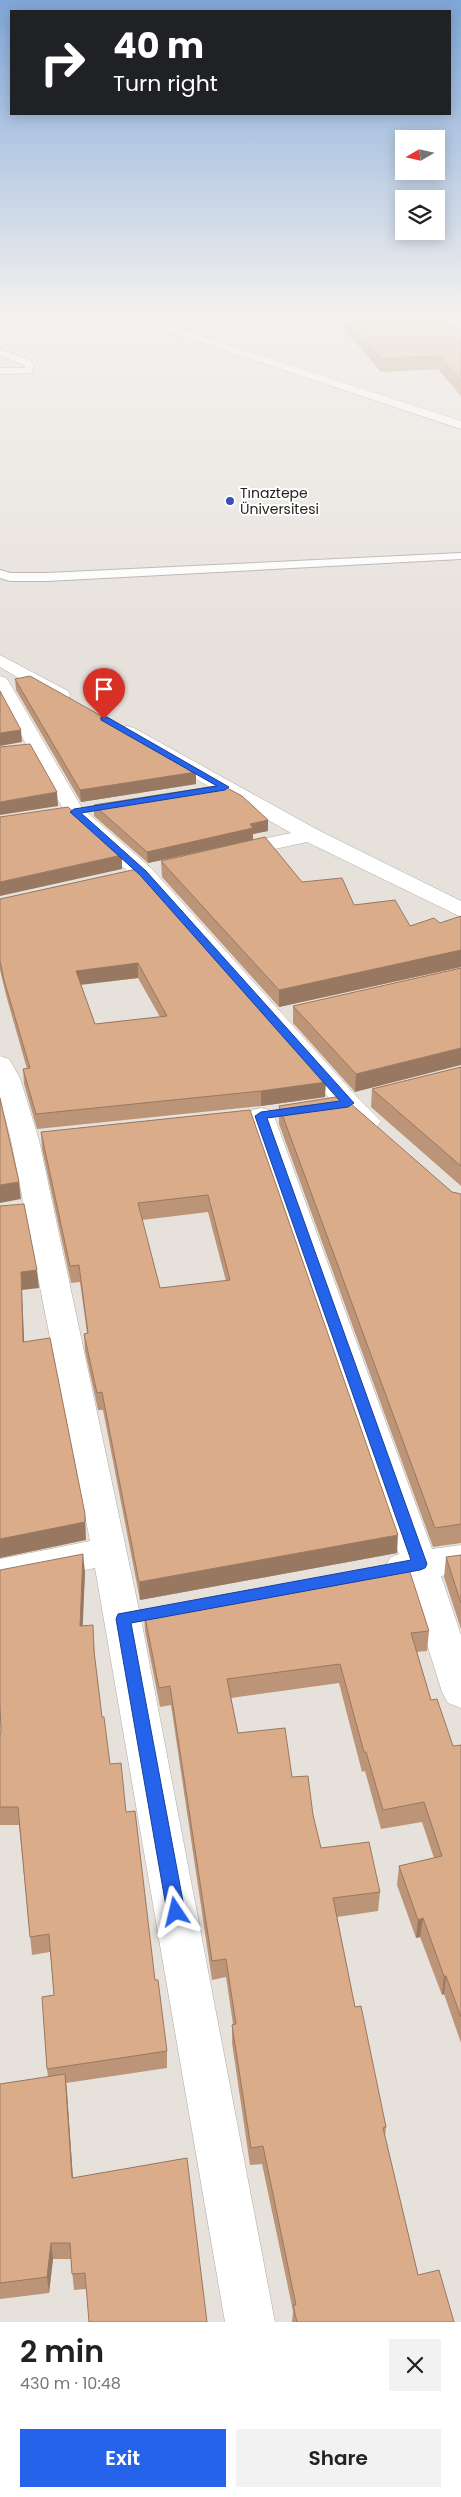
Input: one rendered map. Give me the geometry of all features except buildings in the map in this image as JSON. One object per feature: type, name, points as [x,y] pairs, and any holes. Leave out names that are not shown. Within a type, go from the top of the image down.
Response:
[{"type":"street","points":[[0,660],[78,704]]},
{"type":"street","points":[[0,682],[29,749],[65,813],[152,871],[272,1018],[348,1103],[383,1135]]},
{"type":"street","points":[[112,724],[310,835],[461,910]]},
{"type":"street","points":[[197,792],[225,787]]},
{"type":"street","points":[[65,813],[103,807]]},
{"type":"street","points":[[217,856],[310,835]]},
{"type":"street","points":[[114,880],[152,871]]},
{"type":"street","points":[[272,1018],[301,1012]]},
{"type":"street","points":[[2,1073],[35,1138],[25,1209],[110,1551],[138,1616],[250,2322]]},
{"type":"street","points":[[319,1107],[348,1103],[376,1096]]},
{"type":"street","points":[[264,1115],[420,1564],[461,1692]]},
{"type":"street","points":[[0,1573],[110,1551]]},
{"type":"street","points":[[372,1573],[461,1559]]},
{"type":"lane","points":[[0,574],[10,577],[47,577],[461,556]]},
{"type":"place","name":"Tınaztepe Üniversitesi","points":[[230,501]]},
{"type":"route","points":[[104,719],[225,787],[74,812],[143,873],[348,1103],[261,1116],[420,1564],[123,1619],[176,1912]]}]
